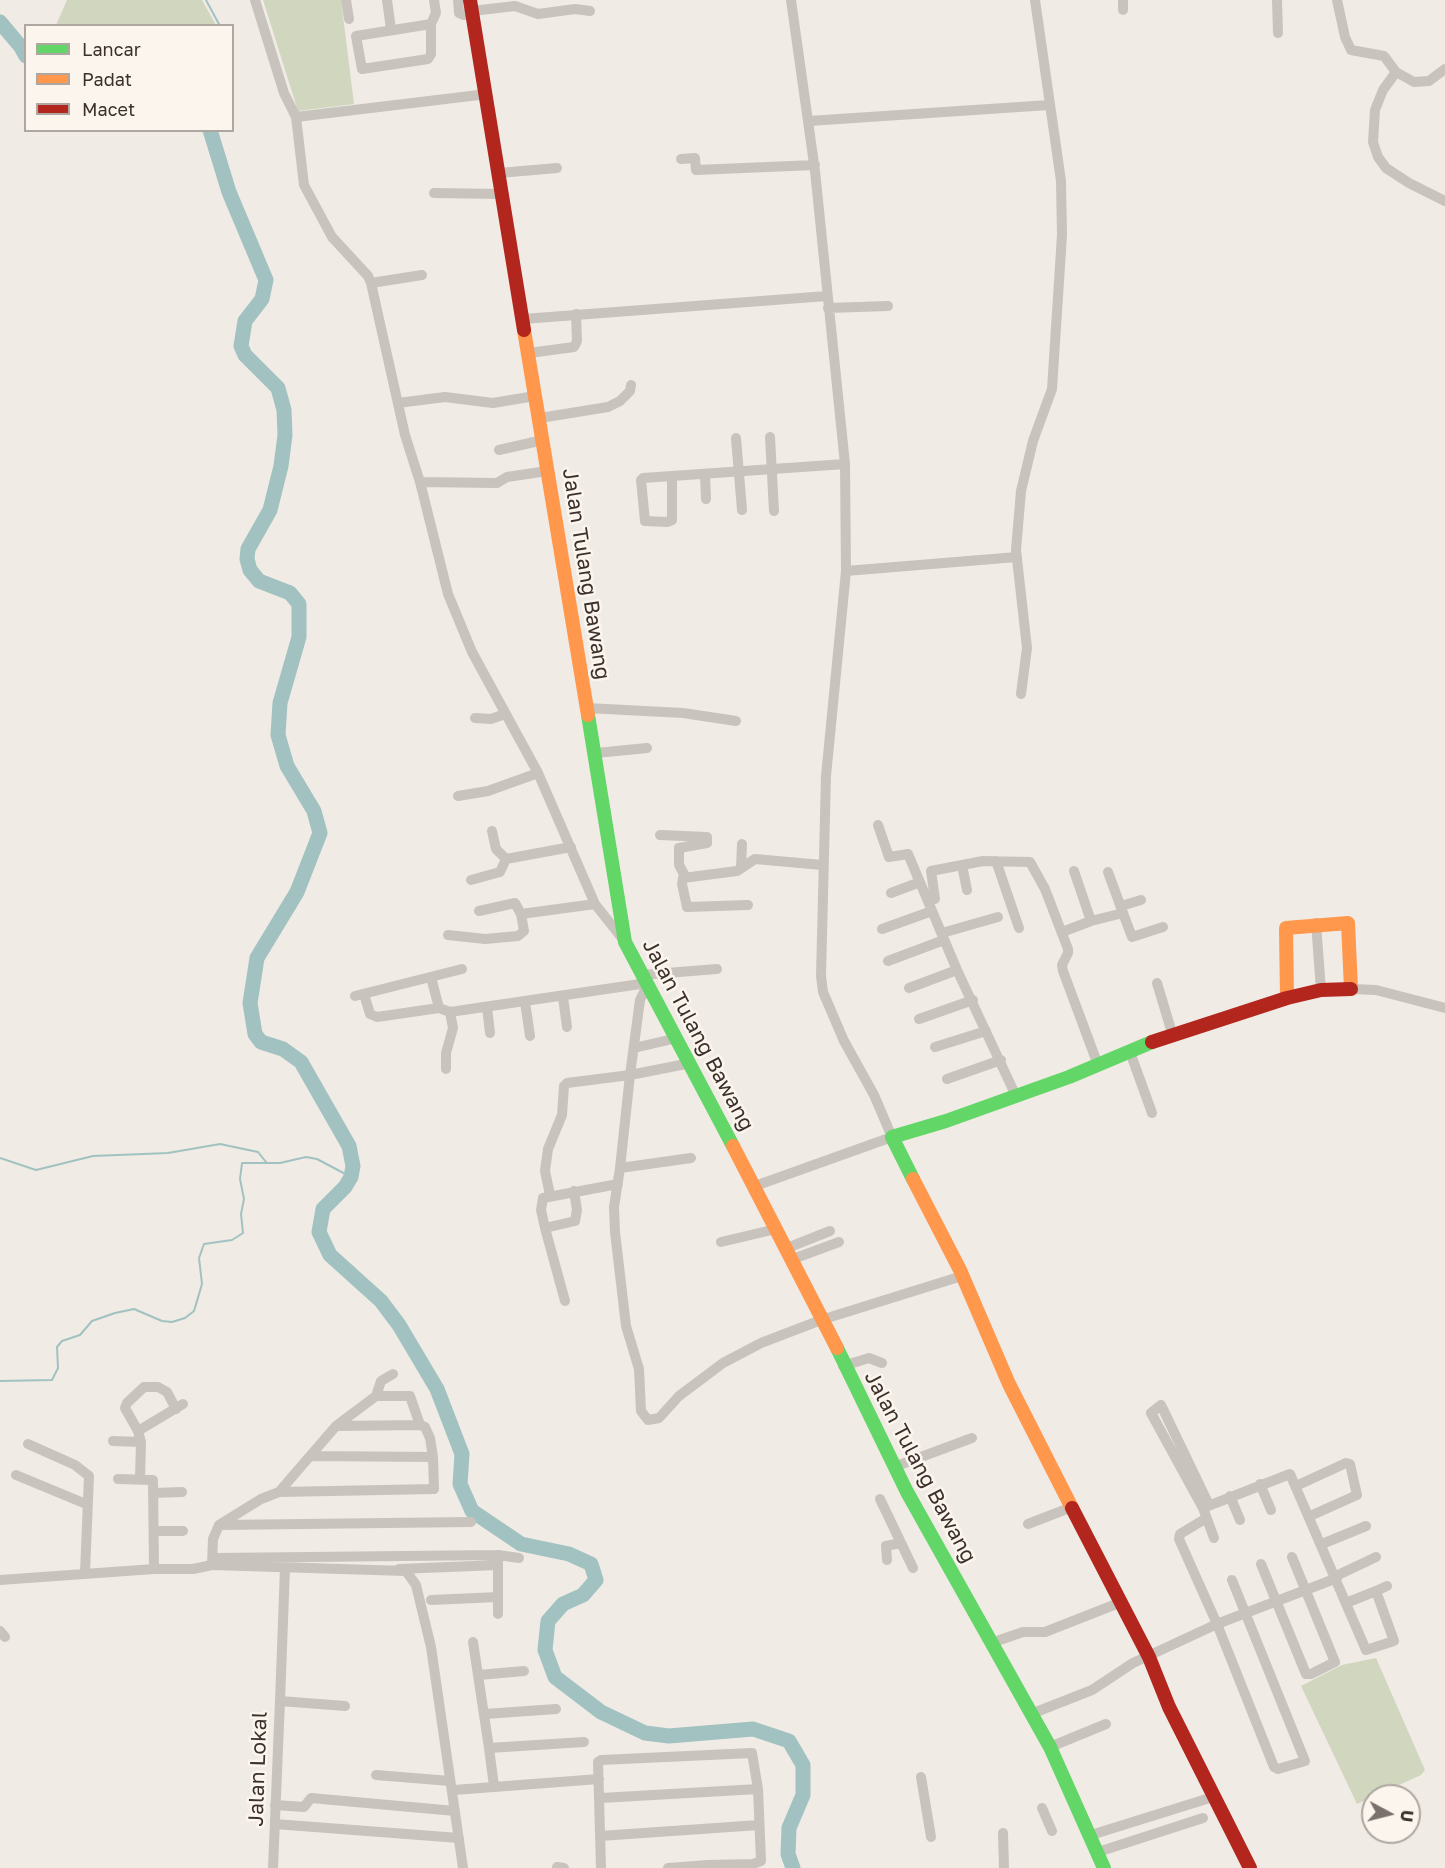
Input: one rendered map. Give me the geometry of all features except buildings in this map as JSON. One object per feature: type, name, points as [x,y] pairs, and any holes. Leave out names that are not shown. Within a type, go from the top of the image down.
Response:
[{"type":"street","points":[[255,0],[284,93],[296,117],[304,185],[332,237],[368,276],[371,283],[398,403],[448,594],[472,652],[538,774],[595,904],[625,942]]},
{"type":"street","points":[[346,0],[349,19]]},
{"type":"street","points":[[387,0],[391,29]]},
{"type":"street","points":[[431,24],[356,36],[362,69],[426,61],[431,54],[431,24],[436,13],[434,0]]},
{"type":"street","points":[[458,0],[459,13],[464,15],[471,5],[515,6],[538,14],[575,9],[590,11]]},
{"type":"street","points":[[791,0],[815,165],[845,464],[846,571],[827,755],[822,865],[823,992],[962,1276],[1009,1384],[1119,1603],[1149,1657],[1213,1797],[1250,1868]]},
{"type":"street","points":[[1021,694],[1027,648],[1017,557],[1021,491],[1033,441],[1052,389],[1058,337],[1062,235],[1061,181],[1035,0]]},
{"type":"street","points":[[1277,0],[1278,33]]},
{"type":"street","points":[[1337,0],[1345,37],[1351,50],[1384,56],[1396,72],[1406,79],[1421,82],[1436,78],[1445,69]]},
{"type":"street","name":"Jalan Tulang Bawang","points":[[471,5],[547,471],[596,753],[625,942],[692,1063],[790,1253],[894,1467],[1050,1747],[1091,1834],[1104,1868]]},
{"type":"street","points":[[1396,72],[1383,90],[1376,110],[1373,142],[1378,157],[1386,168],[1409,183],[1445,201]]},
{"type":"street","points":[[296,117],[487,94]]},
{"type":"street","points":[[809,121],[1049,105]]},
{"type":"street","points":[[681,159],[695,158],[696,170],[815,165]]},
{"type":"street","points":[[500,173],[557,168]]},
{"type":"street","points":[[434,194],[450,191],[503,194]]},
{"type":"street","points":[[371,283],[422,275]]},
{"type":"street","points":[[523,319],[827,296]]},
{"type":"street","points":[[828,308],[888,306]]},
{"type":"street","points":[[529,353],[574,347],[577,341],[576,314]]},
{"type":"street","points":[[540,418],[608,407],[620,401],[630,391],[632,385]]},
{"type":"street","points":[[398,403],[445,397],[493,403],[535,396]]},
{"type":"street","points":[[770,437],[774,511]]},
{"type":"street","points":[[736,438],[742,510]]},
{"type":"street","points":[[499,450],[543,440]]},
{"type":"street","points":[[672,476],[672,520],[650,523],[644,519],[641,474],[672,476],[845,464]]},
{"type":"street","points":[[420,482],[496,483],[507,477],[547,471]]},
{"type":"street","points":[[705,474],[706,499]]},
{"type":"street","points":[[846,571],[1017,557]]},
{"type":"street","points":[[587,708],[683,713],[736,721]]},
{"type":"street","points":[[475,718],[491,718],[505,714]]},
{"type":"street","points":[[596,753],[647,748]]},
{"type":"street","points":[[458,796],[488,791],[538,774]]},
{"type":"street","points":[[878,825],[889,857],[908,854],[957,970],[1016,1096]]},
{"type":"street","points":[[492,831],[496,849],[506,859]]},
{"type":"street","points":[[660,835],[707,837],[707,843],[679,848]]},
{"type":"street","points":[[678,836],[679,865],[685,876],[682,884],[687,907],[748,905]]},
{"type":"street","points":[[741,868],[742,844]]},
{"type":"street","points":[[506,859],[571,847]]},
{"type":"street","points":[[471,880],[500,872],[506,859]]},
{"type":"street","points":[[685,876],[737,871],[755,859],[822,865]]},
{"type":"street","points":[[996,861],[1019,927]]},
{"type":"street","points":[[935,899],[931,871],[996,861],[1030,862],[1045,889],[1062,932],[1068,953],[1062,965],[1063,972],[1098,1065]]},
{"type":"street","points":[[962,865],[967,890]]},
{"type":"street","points":[[1074,871],[1091,921]]},
{"type":"street","points":[[1108,872],[1132,937],[1163,927]]},
{"type":"street","points":[[891,893],[920,882]]},
{"type":"street","points":[[1062,932],[1122,910],[1142,900]]},
{"type":"street","points":[[448,935],[485,939],[518,936],[524,931],[521,914],[513,903],[479,911]]},
{"type":"street","points":[[521,914],[595,904]]},
{"type":"street","points":[[882,929],[932,911]]},
{"type":"street","points":[[888,961],[943,937],[998,917]]},
{"type":"street","points":[[1287,998],[1286,927],[1345,921],[1350,926],[1352,989]]},
{"type":"street","points":[[1316,923],[1321,990]]},
{"type":"street","points":[[462,969],[360,995],[370,1014],[377,1017],[439,1008],[450,1012],[562,997],[717,969]]},
{"type":"street","points":[[909,988],[957,970]]},
{"type":"street","points":[[431,977],[439,1008]]},
{"type":"street","points":[[646,983],[642,994],[630,1075],[614,1207],[626,1326],[639,1369],[641,1411],[648,1420],[659,1418],[679,1396],[723,1363],[761,1343],[821,1320],[962,1276]]},
{"type":"street","points":[[1157,983],[1172,1033]]},
{"type":"street","points":[[755,1186],[1016,1096],[1098,1065],[1172,1033],[1287,998],[1321,990],[1376,990],[1445,1008]]},
{"type":"street","points":[[562,997],[567,1028]]},
{"type":"street","points":[[919,1019],[973,1000]]},
{"type":"street","points":[[525,1002],[530,1036]]},
{"type":"street","points":[[487,1007],[490,1033]]},
{"type":"street","points":[[446,1069],[446,1053],[453,1033],[450,1012]]},
{"type":"street","points":[[935,1047],[986,1031]]},
{"type":"street","points":[[634,1048],[677,1038]]},
{"type":"street","points":[[1130,1052],[1152,1113]]},
{"type":"street","points":[[947,1079],[1001,1060]]},
{"type":"street","points":[[550,1195],[545,1170],[548,1149],[562,1115],[564,1086],[576,1081],[630,1075],[692,1063]]},
{"type":"street","points":[[620,1168],[691,1158]]},
{"type":"street","points":[[566,1301],[540,1202],[550,1195],[618,1184]]},
{"type":"street","points":[[545,1228],[575,1221],[578,1210],[574,1191]]},
{"type":"street","points":[[721,1242],[776,1229]]},
{"type":"street","points":[[790,1253],[830,1231]]},
{"type":"street","points":[[790,1253],[839,1242]]},
{"type":"street","points":[[843,1366],[869,1358],[882,1363]]},
{"type":"street","points":[[279,1492],[336,1426],[376,1396],[381,1382],[393,1374]]},
{"type":"street","points":[[138,1431],[180,1406],[163,1389],[144,1388],[127,1403],[125,1408],[138,1431],[141,1442],[140,1478]]},
{"type":"street","points":[[376,1396],[410,1396],[420,1425]]},
{"type":"street","points":[[1206,1511],[1151,1413],[1161,1405],[1206,1511],[1214,1538]]},
{"type":"street","points":[[212,1562],[213,1539],[219,1525],[279,1492],[434,1489],[433,1457],[430,1438],[425,1427],[420,1425],[336,1426]]},
{"type":"street","points":[[894,1467],[972,1438]]},
{"type":"street","points":[[113,1441],[141,1442]]},
{"type":"street","points":[[28,1444],[87,1472],[85,1573]]},
{"type":"street","points":[[310,1456],[433,1457]]},
{"type":"street","points":[[1296,1486],[1346,1463],[1350,1464],[1357,1495],[1310,1516]]},
{"type":"street","points":[[1232,1580],[1305,1761],[1278,1769],[1274,1767],[1217,1624],[1179,1539],[1180,1534],[1206,1511],[1230,1496],[1290,1474],[1366,1650],[1394,1641],[1376,1591]]},
{"type":"street","points":[[16,1475],[86,1504]]},
{"type":"street","points":[[118,1479],[153,1480],[154,1569]]},
{"type":"street","points":[[1260,1484],[1271,1510]]},
{"type":"street","points":[[154,1493],[182,1491]]},
{"type":"street","points":[[1230,1496],[1240,1520]]},
{"type":"street","points":[[880,1499],[913,1568]]},
{"type":"street","points":[[1028,1524],[1072,1507]]},
{"type":"street","points":[[219,1525],[471,1522]]},
{"type":"street","points":[[1322,1544],[1366,1526]]},
{"type":"street","points":[[154,1531],[183,1531]]},
{"type":"street","points":[[887,1560],[886,1546],[901,1543]]},
{"type":"street","points":[[1261,1564],[1306,1674],[1311,1674],[1335,1662],[1292,1557]]},
{"type":"street","points":[[1031,1714],[1092,1690],[1133,1663],[1217,1624],[1306,1590],[1376,1557]]},
{"type":"street","points":[[212,1562],[285,1568],[398,1569],[519,1558]]},
{"type":"street","points":[[0,1581],[85,1573],[193,1569],[212,1562],[498,1560]]},
{"type":"street","points":[[498,1560],[498,1614]]},
{"type":"street","points":[[280,1701],[285,1568]]},
{"type":"street","points":[[398,1569],[406,1571],[416,1584],[431,1647],[463,1868]]},
{"type":"street","points":[[1346,1603],[1387,1586]]},
{"type":"street","points":[[431,1600],[498,1597]]},
{"type":"street","points":[[991,1643],[1023,1632],[1045,1632],[1119,1603]]},
{"type":"street","points":[[473,1642],[494,1786]]},
{"type":"street","points":[[479,1676],[524,1671]]},
{"type":"street","name":"Jalan Lokal","points":[[273,1868],[280,1701],[345,1706]]},
{"type":"street","points":[[485,1714],[556,1709]]},
{"type":"street","points":[[1050,1747],[1106,1725]]},
{"type":"street","points":[[489,1748],[584,1742]]},
{"type":"street","points":[[601,1868],[601,1798],[598,1762],[748,1751],[752,1753],[758,1789],[761,1861],[753,1864],[668,1868]]},
{"type":"street","points":[[376,1775],[452,1786],[494,1786],[599,1779]]},
{"type":"street","points":[[921,1777],[931,1837]]},
{"type":"street","points":[[601,1798],[758,1789]]},
{"type":"street","points":[[1091,1834],[1213,1797]]},
{"type":"street","points":[[275,1805],[304,1807],[311,1798],[455,1811]]},
{"type":"street","points":[[1042,1808],[1052,1831]]},
{"type":"street","points":[[1098,1852],[1203,1818]]},
{"type":"street","points":[[275,1824],[459,1838]]},
{"type":"street","points":[[600,1836],[759,1825]]},
{"type":"street","points":[[1003,1833],[1005,1868]]},
{"type":"green space","points":[[67,0],[202,0],[215,24],[56,24]]},
{"type":"green space","points":[[263,0],[341,0],[354,104],[298,111]]},
{"type":"green space","points":[[1376,1658],[1425,1770],[1421,1775],[1401,1784],[1361,1784],[1361,1802],[1357,1804],[1301,1686],[1342,1665]]},
{"type":"waterway","points":[[206,0],[219,24]]},
{"type":"waterway","points":[[0,22],[24,52]]},
{"type":"waterway","points":[[211,132],[229,192],[266,280],[262,299],[245,321],[241,346],[245,355],[278,388],[284,410],[285,435],[281,466],[270,510],[248,549],[247,559],[250,570],[259,581],[290,593],[299,604],[299,637],[280,703],[278,735],[287,766],[314,811],[320,833],[297,892],[257,958],[250,1003],[255,1034],[261,1042],[283,1049],[301,1062],[349,1146],[353,1166],[351,1177],[345,1187],[323,1209],[319,1232],[330,1255],[381,1301],[399,1325],[437,1389],[462,1454],[460,1484],[472,1511],[521,1544],[569,1554],[591,1564],[596,1580],[583,1595],[563,1604],[548,1621],[545,1650],[555,1677],[601,1712],[645,1733],[669,1736],[753,1729],[789,1741],[803,1765],[803,1795],[789,1828],[788,1854],[793,1868]]},
{"type":"waterway","points":[[0,1158],[36,1170],[93,1156],[168,1153],[220,1144],[258,1152],[266,1162]]},
{"type":"waterway","points":[[0,1381],[52,1380],[58,1368],[57,1347],[62,1341],[80,1335],[92,1321],[134,1309],[162,1321],[172,1322],[185,1318],[194,1311],[202,1284],[199,1258],[204,1244],[232,1240],[243,1233],[241,1214],[244,1199],[240,1179],[242,1163],[280,1163],[306,1157],[317,1159],[351,1177]]},
{"type":"traffic: fast","points":[[588,715],[625,942],[733,1146]]},
{"type":"traffic: fast","points":[[913,1179],[892,1137],[946,1121],[1069,1077],[1152,1042]]},
{"type":"traffic: fast","points":[[837,1348],[907,1492],[1050,1747],[1104,1868]]},
{"type":"traffic: slow","points":[[524,330],[588,715]]},
{"type":"traffic: slow","points":[[1287,998],[1286,928],[1348,923],[1351,989]]},
{"type":"traffic: slow","points":[[733,1146],[837,1348]]},
{"type":"traffic: slow","points":[[913,1179],[960,1270],[1009,1384],[1072,1508]]},
{"type":"traffic: jam","points":[[470,0],[524,330]]},
{"type":"traffic: jam","points":[[1152,1042],[1287,998],[1321,990],[1351,989]]},
{"type":"traffic: jam","points":[[1072,1508],[1149,1657],[1169,1707],[1250,1868]]}]
